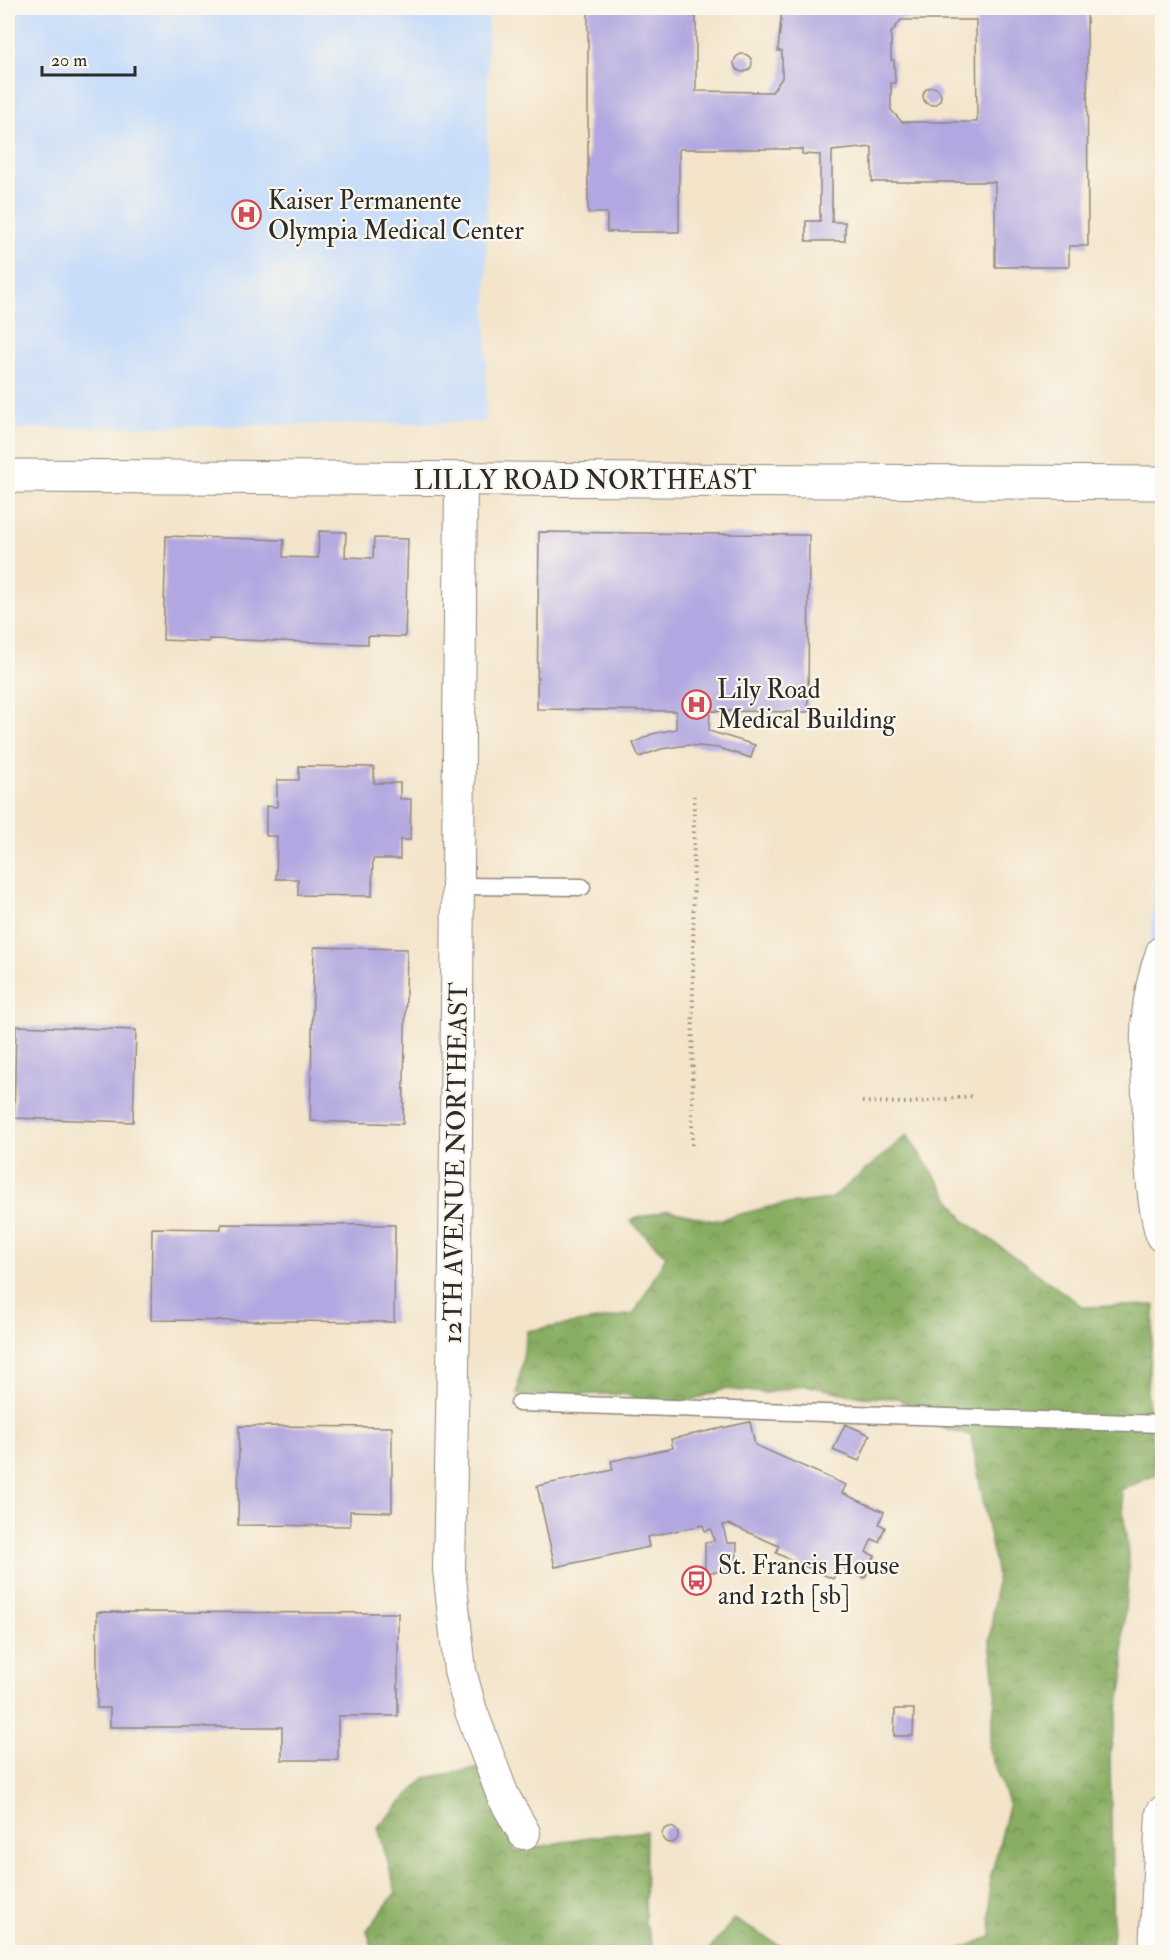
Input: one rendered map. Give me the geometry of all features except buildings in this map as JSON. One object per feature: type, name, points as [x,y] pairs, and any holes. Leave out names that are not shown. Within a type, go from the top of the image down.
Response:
[{"type":"street","name":"LILLY ROAD NORTHEAST","points":[[8,476],[1162,483]]},
{"type":"street","name":"12TH AVENUE NORTHEAST","points":[[461,479],[450,1584],[460,1671],[471,1712],[503,1796],[524,1833]]},
{"type":"street","points":[[1162,952],[1152,981],[1145,1046],[1151,1165],[1156,1213],[1162,1236]]},
{"type":"street","points":[[1155,1953],[1162,1813]]},
{"type":"lane","points":[[457,886],[582,887]]},
{"type":"lane","points":[[519,1403],[1162,1424]]},
{"type":"path","points":[[692,1145],[694,796]]},
{"type":"path","points":[[862,1102],[909,1103],[974,1096]]},
{"type":"shaded area","name":"Kaiser Permanente Olympia Medical Center","points":[[8,8],[488,8],[486,422],[8,429]]},
{"type":"shaded area","points":[[1162,737],[1162,1236],[1145,1046]]},
{"type":"green space","points":[[907,1135],[964,1220],[1083,1307],[1155,1305],[1147,1390],[1155,1475],[1121,1490],[1129,1564],[1123,1631],[1124,1675],[1110,1753],[1113,1952],[952,1952],[991,1937],[989,1884],[1009,1806],[989,1750],[996,1691],[990,1641],[997,1576],[971,1435],[947,1430],[898,1398],[862,1397],[805,1385],[766,1393],[724,1389],[669,1408],[623,1394],[517,1395],[527,1331],[634,1314],[666,1256],[630,1220],[668,1210],[713,1221],[773,1206],[831,1199]]},
{"type":"green space","points":[[479,1768],[516,1852],[582,1838],[646,1831],[645,1922],[654,1952],[374,1952],[367,1931],[396,1892],[378,1827],[425,1778]]},
{"type":"green space","points":[[734,1919],[791,1952],[708,1952]]},
{"type":"place","name":"Kaiser Permanente Olympia Medical Center","points":[[247,215]]},
{"type":"place","name":"Lily Road Medical Building","points":[[696,704]]},
{"type":"place","name":"St. Francis House and 12th [sb]","points":[[697,1580]]}]
